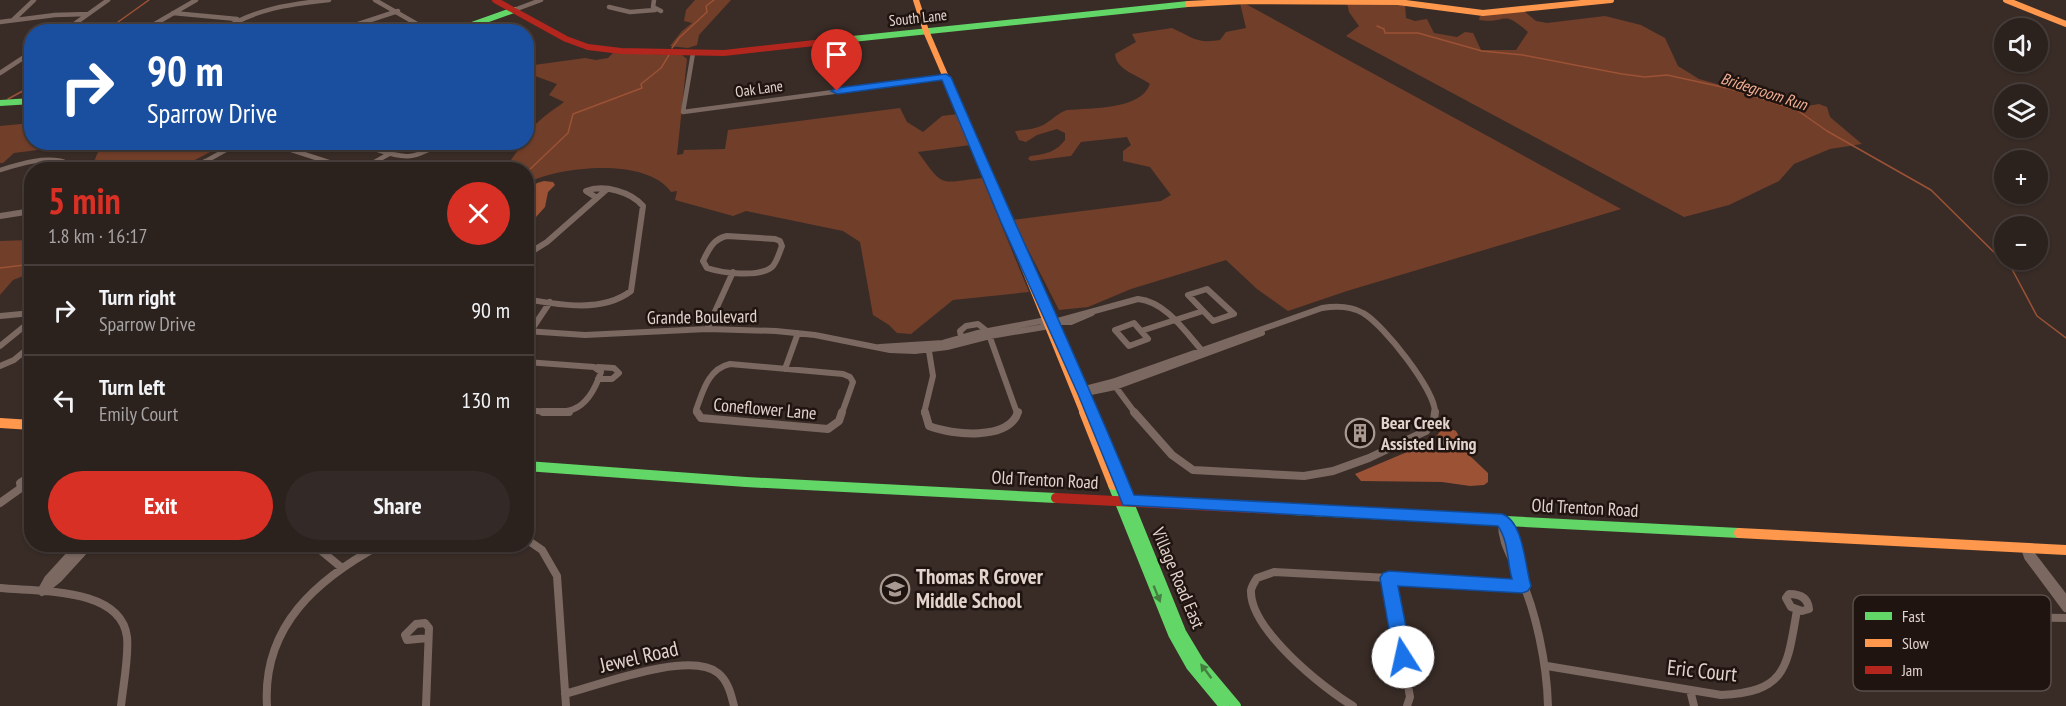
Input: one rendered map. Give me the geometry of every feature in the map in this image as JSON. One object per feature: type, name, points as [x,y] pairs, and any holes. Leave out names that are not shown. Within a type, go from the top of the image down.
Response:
[{"type":"main road","name":"South Lane","points":[[495,0],[571,42],[588,47],[612,51],[693,53],[744,52],[1150,6],[1207,3],[1406,2],[1489,13],[1611,0]]},
{"type":"main road","name":"Village Road East","points":[[916,0],[926,31],[1007,222],[1054,322],[1173,634],[1191,666],[1224,706]]},
{"type":"main road","points":[[2006,0],[2066,24]]},
{"type":"main road","points":[[475,24],[514,10]]},
{"type":"main road","points":[[0,103],[24,102]]},
{"type":"main road","points":[[0,423],[24,424]]},
{"type":"main road","name":"Old Trenton Road","points":[[534,467],[695,479],[2066,550]]},
{"type":"main road","name":"Village Road East","points":[[1124,501],[1181,632],[1199,662],[1236,706]]},
{"type":"street","points":[[13,20],[34,0]]},
{"type":"street","points":[[74,24],[108,0]]},
{"type":"street","points":[[154,24],[196,0]]},
{"type":"street","points":[[230,24],[259,9],[293,2],[328,0]]},
{"type":"street","points":[[375,0],[418,24]]},
{"type":"street","points":[[514,10],[541,0]]},
{"type":"street","points":[[609,7],[630,12],[658,10],[653,5],[654,0]]},
{"type":"street","points":[[358,24],[398,11]]},
{"type":"street","points":[[173,13],[237,19]]},
{"type":"street","points":[[0,22],[88,14]]},
{"type":"street","name":"Oak Lane","points":[[693,53],[683,112],[946,77]]},
{"type":"street","points":[[0,73],[24,57]]},
{"type":"street","points":[[205,161],[225,150]]},
{"type":"street","points":[[292,150],[328,162]]},
{"type":"street","points":[[378,150],[404,159],[411,159],[428,150]]},
{"type":"street","points":[[374,162],[389,154]]},
{"type":"street","points":[[44,162],[60,160],[65,162]]},
{"type":"street","points":[[0,170],[24,165]]},
{"type":"street","points":[[534,300],[606,304],[618,301],[631,291],[643,206],[632,196],[596,187],[586,191],[597,198]]},
{"type":"street","points":[[534,250],[547,242],[606,190]]},
{"type":"street","points":[[0,216],[24,212]]},
{"type":"street","points":[[727,236],[775,239],[782,244],[775,264],[768,270],[754,273],[734,272],[710,270],[704,266],[703,261],[715,239],[727,236]]},
{"type":"street","points":[[707,329],[734,272]]},
{"type":"street","points":[[1207,289],[1234,314],[1214,321],[1203,311],[1188,295],[1207,289]]},
{"type":"street","name":"Grande Boulevard","points":[[534,331],[585,335],[707,329],[798,333],[902,352],[989,334],[1044,327],[1054,322],[1071,322],[1092,313],[1142,298],[1156,302],[1204,353]]},
{"type":"street","points":[[534,324],[550,302]]},
{"type":"street","points":[[1081,392],[1113,384],[1255,337],[1275,325],[1331,307],[1356,310],[1370,317],[1431,396],[1435,413],[1431,427],[1412,439],[1370,458],[1313,476],[1193,470],[1183,466],[1171,455],[1113,384]]},
{"type":"street","points":[[1142,331],[1203,311]]},
{"type":"street","points":[[0,316],[24,314]]},
{"type":"street","points":[[1134,323],[1142,331],[1148,339],[1129,346],[1115,330],[1134,323]]},
{"type":"street","points":[[929,348],[933,376],[924,415],[926,423],[934,429],[974,433],[998,430],[1014,424],[1019,414],[989,334],[982,326],[970,325],[960,331],[962,340]]},
{"type":"street","points":[[0,346],[24,326]]},
{"type":"street","points":[[785,369],[798,333]]},
{"type":"street","points":[[0,366],[14,360],[24,352]]},
{"type":"street","points":[[534,363],[614,368],[619,371],[618,375],[612,379],[598,379]]},
{"type":"street","name":"Coneflower Lane","points":[[730,364],[785,369],[843,374],[850,377],[852,385],[836,424],[820,430],[705,420],[696,413],[711,372],[718,367],[730,364]]},
{"type":"street","points":[[534,411],[567,413],[583,406],[601,372],[594,367]]},
{"type":"street","points":[[21,488],[20,483],[24,480]]},
{"type":"street","points":[[0,503],[24,488]]},
{"type":"street","points":[[1502,520],[1501,528],[1511,563],[1518,571],[1547,666],[1548,706]]},
{"type":"street","points":[[534,544],[542,550],[557,576],[566,706]]},
{"type":"street","points":[[2025,548],[2035,557],[2066,600]]},
{"type":"street","points":[[2025,548],[2028,557],[2066,608]]},
{"type":"street","points":[[41,592],[48,579],[73,552]]},
{"type":"street","points":[[41,592],[58,579],[83,552]]},
{"type":"street","points":[[323,552],[342,568]]},
{"type":"street","points":[[266,706],[268,666],[278,638],[303,602],[342,568],[369,552]]},
{"type":"street","points":[[1353,706],[1310,676],[1284,650],[1254,605],[1251,585],[1259,576],[1274,572],[1522,586]]},
{"type":"street","points":[[1389,578],[1410,697],[1407,706]]},
{"type":"street","points":[[0,588],[98,600],[116,611],[122,619],[127,638],[121,706]]},
{"type":"street","name":"Eric Court","points":[[1547,666],[1721,695],[1745,694],[1767,687],[1776,680],[1787,663],[1797,610]]},
{"type":"street","points":[[2051,618],[2066,618]]},
{"type":"street","points":[[426,706],[428,638]]},
{"type":"street","name":"Jewel Road","points":[[565,694],[673,664],[694,663],[712,668],[724,678],[732,692],[734,706]]},
{"type":"street","points":[[1690,690],[1694,706]]},
{"type":"shaded area","points":[[695,0],[731,0],[699,35],[697,45],[688,48],[670,46],[692,23],[684,21],[686,10]]},
{"type":"shaded area","points":[[1240,3],[1244,3],[1621,209],[1347,291],[1288,311],[1257,289],[1226,260],[1131,289],[1088,307],[1059,310],[1013,220],[1161,201],[1171,195],[1150,167],[1123,161],[1123,151],[1131,145],[1127,137],[1081,142],[1071,156],[1031,161],[1028,159],[1030,156],[1057,148],[1065,140],[1065,133],[1057,129],[1037,135],[1026,142],[1019,140],[1015,131],[1042,126],[1067,110],[1114,106],[1136,99],[1145,92],[1150,84],[1123,68],[1116,60],[1115,54],[1136,42],[1132,34],[1172,28],[1200,40],[1220,40],[1226,32],[1246,28]]},
{"type":"shaded area","points":[[1347,3],[1405,4],[1406,18],[1415,21],[1427,19],[1434,33],[1457,37],[1465,32],[1473,33],[1481,50],[1516,50],[1528,32],[1508,19],[1479,20],[1480,16],[1524,11],[1536,21],[1547,23],[1605,16],[1641,25],[1665,38],[1678,66],[1699,79],[1800,107],[1819,104],[1827,107],[1830,117],[1862,144],[1830,149],[1794,164],[1779,181],[1729,205],[1684,217],[1346,36],[1359,26],[1349,12]]},
{"type":"shaded area","points":[[613,53],[682,55],[687,59],[677,155],[683,154],[684,150],[725,149],[728,130],[900,108],[907,122],[923,132],[942,116],[958,114],[971,145],[918,152],[933,172],[943,180],[982,178],[1029,292],[953,300],[911,334],[897,333],[873,315],[860,242],[843,231],[746,211],[733,216],[675,200],[677,191],[671,192],[659,181],[643,173],[624,169],[581,169],[560,172],[534,180],[534,162],[510,162],[518,150],[534,150],[534,126],[564,102],[549,95],[557,84],[534,76],[534,65],[585,58],[596,60],[608,58]]},
{"type":"shaded area","points":[[24,124],[24,150],[38,150],[14,153],[0,163],[0,126]]},
{"type":"shaded area","points":[[92,150],[211,150],[191,162],[94,162],[98,152]]},
{"type":"shaded area","points":[[553,182],[555,185],[548,192],[545,207],[534,219],[534,186],[537,183]]},
{"type":"shaded area","points":[[24,240],[24,276],[13,280],[0,295],[0,241]]},
{"type":"shaded area","points":[[1444,426],[1456,431],[1469,455],[1488,473],[1488,482],[1484,485],[1361,481],[1355,474],[1433,441]]},
{"type":"waterway","points":[[115,24],[149,0]]},
{"type":"waterway","points":[[672,48],[679,38],[707,12],[706,6],[714,0]]},
{"type":"waterway","name":"Bridegroom Run","points":[[1377,26],[1384,29],[1385,33],[1418,33],[1482,51],[1523,55],[1645,77],[1667,75],[1731,89],[1797,110],[1827,131],[1931,190],[2013,271],[2037,316],[2066,338]]},
{"type":"waterway","points":[[534,165],[568,133],[573,114],[642,88],[641,84],[661,68],[669,55]]},
{"type":"waterway","points":[[8,99],[24,90]]},
{"type":"waterway","points":[[0,268],[24,265]]},
{"type":"traffic: fast","points":[[833,41],[1188,4]]},
{"type":"traffic: fast","points":[[475,24],[514,10]]},
{"type":"traffic: fast","points":[[0,103],[24,102]]},
{"type":"traffic: fast","points":[[1044,302],[1102,434],[1181,632],[1199,662],[1236,706]]},
{"type":"traffic: fast","points":[[534,467],[746,482],[1056,498]]},
{"type":"traffic: fast","points":[[1113,485],[1173,634],[1191,666],[1224,706]]},
{"type":"traffic: fast","points":[[1293,510],[1739,533]]},
{"type":"traffic: slow","points":[[916,0],[926,31],[1003,211],[1113,485]]},
{"type":"traffic: slow","points":[[1188,4],[1247,1],[1398,2],[1483,13],[1611,0]]},
{"type":"traffic: slow","points":[[2006,0],[2066,24]]},
{"type":"traffic: slow","points":[[0,423],[24,424]]},
{"type":"traffic: slow","points":[[1739,533],[2066,550]]},
{"type":"traffic: jam","points":[[495,0],[566,39],[588,47],[621,51],[724,53],[833,41]]},
{"type":"traffic: jam","points":[[1056,498],[1293,510]]},
{"type":"place","name":"Bear Creek Assisted Living","points":[[1360,433]]},
{"type":"place","name":"Thomas R Grover Middle School","points":[[895,589]]},
{"type":"route","points":[[837,91],[946,77],[1007,222],[1085,394],[1128,501],[1502,520],[1509,529],[1519,563],[1518,571],[1522,586],[1389,578],[1403,657]]}]
